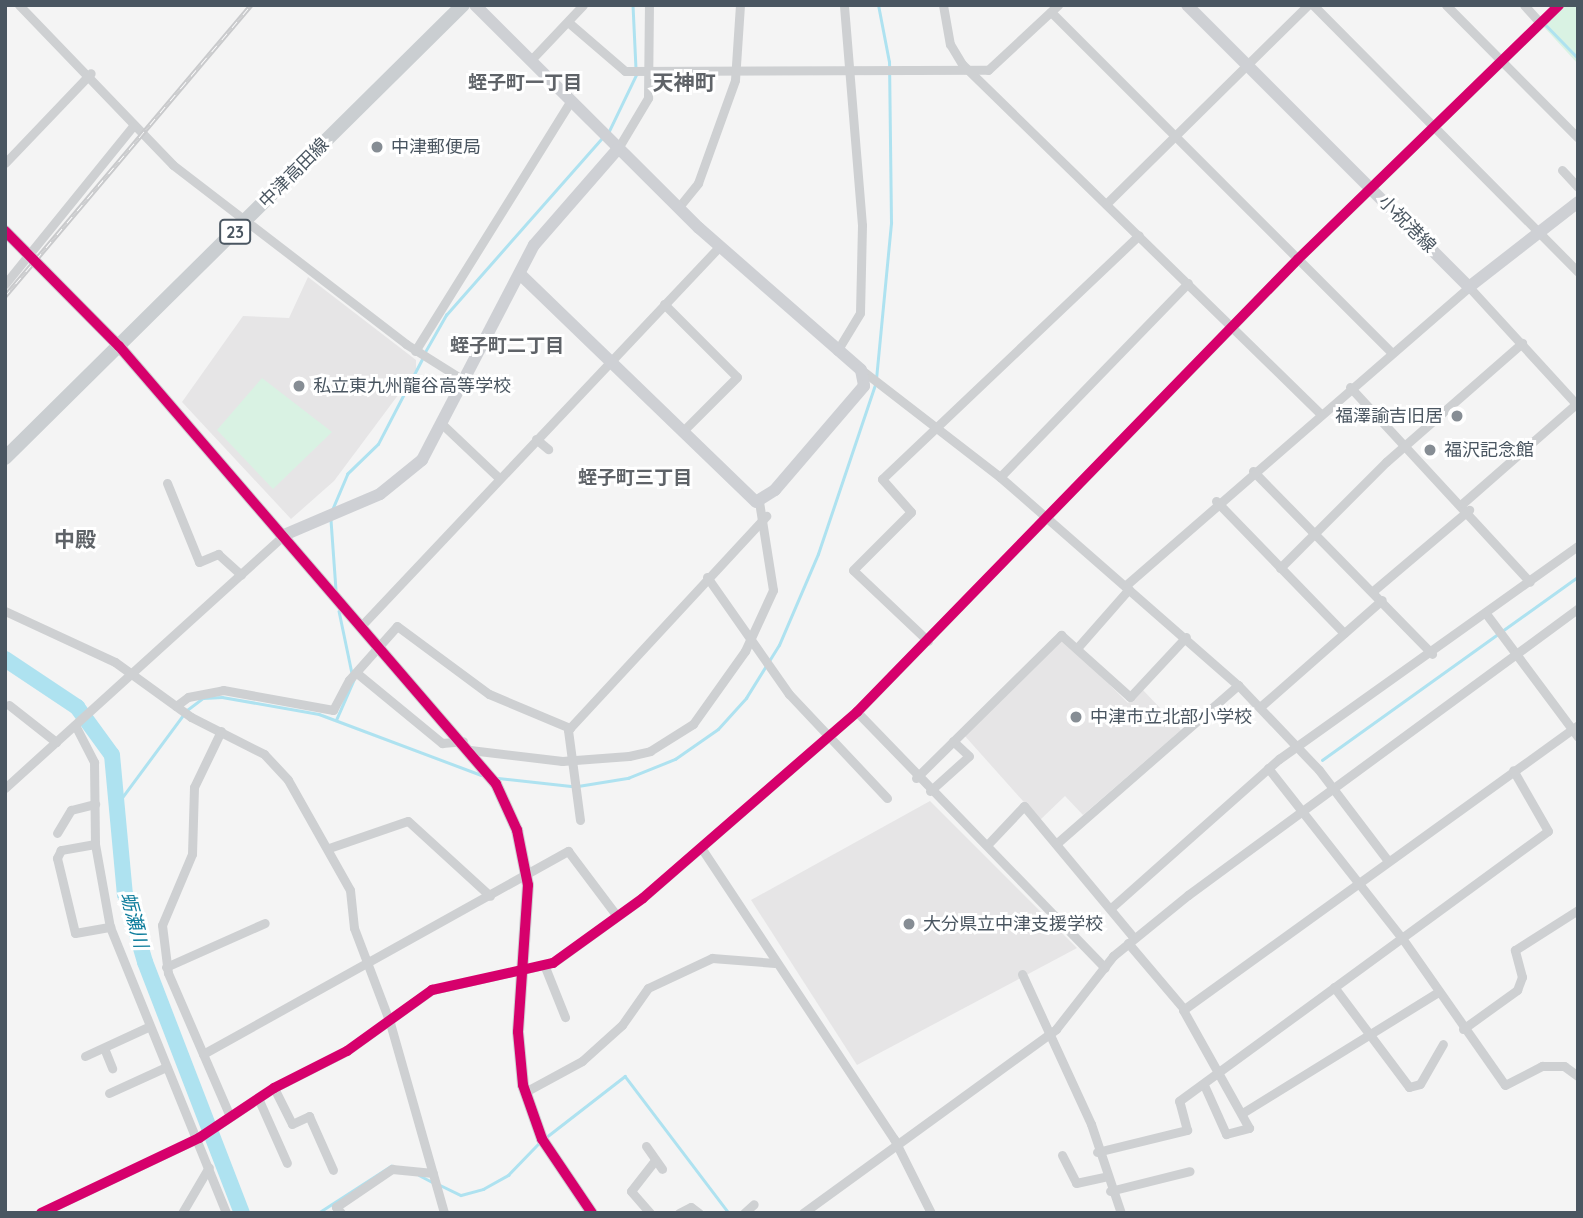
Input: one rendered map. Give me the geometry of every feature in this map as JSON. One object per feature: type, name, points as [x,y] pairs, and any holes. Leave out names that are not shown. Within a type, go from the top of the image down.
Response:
[{"type":"main road","name":"中津高田線","points":[[5,458],[463,5]]},
{"type":"street","points":[[19,5],[91,73],[134,126],[246,221],[417,352],[465,381]]},
{"type":"street","points":[[475,5],[617,150],[719,247],[837,351],[1000,477],[1238,685],[1297,747],[1388,861]]},
{"type":"street","points":[[530,61],[583,5]]},
{"type":"street","points":[[5,788],[284,535],[400,482],[443,425],[520,274],[560,211],[617,150],[642,117],[650,72],[649,5]]},
{"type":"street","points":[[678,208],[698,183],[737,72],[740,5]]},
{"type":"street","points":[[837,351],[854,330],[860,303],[862,195],[853,72],[844,5]]},
{"type":"street","points":[[943,5],[950,44],[969,71],[1320,413]]},
{"type":"street","name":"小祝港線","points":[[1187,5],[1469,288]]},
{"type":"street","points":[[1106,204],[1307,5]]},
{"type":"street","points":[[1313,5],[1578,272]]},
{"type":"street","points":[[1446,5],[1578,138]]},
{"type":"street","points":[[1524,5],[1540,23]]},
{"type":"street","points":[[41,1213],[200,1137],[274,1088],[390,1023],[432,990],[477,975],[545,967],[617,916],[702,849],[858,712],[1048,520],[1298,259],[1559,5]]},
{"type":"street","points":[[568,22],[614,67],[650,72],[969,71],[988,70],[1054,9],[1173,135],[1391,352]]},
{"type":"street","points":[[5,163],[91,73]]},
{"type":"street","points":[[417,352],[570,102]]},
{"type":"street","points":[[5,284],[134,126]]},
{"type":"street","points":[[1562,170],[1578,187]]},
{"type":"street","points":[[1077,647],[1127,588],[1216,501],[1391,352],[1578,202]]},
{"type":"street","points":[[5,231],[119,346],[331,588],[467,745],[509,808],[527,874],[518,1032],[525,1091],[547,1147],[592,1213]]},
{"type":"street","points":[[928,641],[853,570],[911,512],[882,479],[934,425],[1139,235]]},
{"type":"street","points":[[362,625],[609,360],[719,247]]},
{"type":"street","points":[[355,676],[442,743],[569,760],[643,753],[685,731],[751,638],[775,583],[766,516],[759,502],[738,490],[520,274]]},
{"type":"street","points":[[1000,477],[1188,283]]},
{"type":"street","points":[[1373,592],[1577,405],[1469,288]]},
{"type":"street","points":[[664,304],[737,377],[682,432]]},
{"type":"street","points":[[1280,568],[1404,445],[1522,343]]},
{"type":"street","points":[[759,502],[859,397],[866,377],[859,368]]},
{"type":"street","points":[[1350,387],[1466,506],[1530,582]]},
{"type":"street","points":[[443,425],[499,478]]},
{"type":"street","points":[[536,439],[548,449]]},
{"type":"street","points":[[1254,471],[1432,654]]},
{"type":"street","points":[[167,483],[199,562],[218,554],[240,575]]},
{"type":"street","points":[[1216,501],[1344,633]]},
{"type":"street","points":[[580,820],[569,760],[569,728],[766,516]]},
{"type":"street","points":[[1111,908],[1268,768],[1487,615],[1578,546]]},
{"type":"street","points":[[707,577],[828,737],[887,798]]},
{"type":"street","points":[[1260,708],[1382,600]]},
{"type":"street","points":[[803,1213],[1047,1035],[1072,1014],[1105,968],[1131,941],[1301,810],[1578,609]]},
{"type":"street","points":[[5,611],[74,640],[130,674],[191,717],[276,763],[329,848],[350,890],[354,928],[390,1023],[444,1213]]},
{"type":"street","points":[[1185,1009],[1513,770],[1576,730],[1515,655],[1487,615]]},
{"type":"street","points":[[178,708],[188,697],[223,690],[334,710],[355,676],[397,626],[489,694],[569,728]]},
{"type":"street","points":[[916,778],[1061,635],[1130,697],[1186,637]]},
{"type":"street","points":[[1056,844],[1238,685]]},
{"type":"street","points":[[9,705],[57,741]]},
{"type":"street","points":[[858,712],[916,778],[989,844],[1105,968]]},
{"type":"street","points":[[75,725],[94,762],[95,844],[110,927],[148,1027],[200,1137],[226,1213]]},
{"type":"street","points":[[220,732],[194,788],[192,854],[165,904],[166,967],[228,1117]]},
{"type":"street","points":[[930,791],[969,756],[953,741]]},
{"type":"street","points":[[1268,768],[1402,938],[1463,1029],[1505,1085],[1542,1066],[1564,1066],[1578,1076]]},
{"type":"street","points":[[1097,1152],[1187,1130],[1179,1101],[1548,831],[1513,770]]},
{"type":"street","points":[[57,833],[71,810],[95,804]]},
{"type":"street","points":[[989,844],[1024,806],[1111,908],[1131,941],[1185,1009],[1244,1112],[1249,1128],[1228,1136],[1204,1085]]},
{"type":"street","points":[[329,848],[408,821],[490,896]]},
{"type":"street","points":[[95,844],[61,850],[57,858],[75,933],[110,927]]},
{"type":"street","points":[[702,849],[896,1143],[930,1213]]},
{"type":"street","points":[[203,1054],[370,967],[527,874],[571,852],[617,916]]},
{"type":"street","points":[[1463,1029],[1517,990],[1522,977],[1515,950],[1578,910]]},
{"type":"street","points":[[166,967],[265,923]]},
{"type":"street","points":[[525,1091],[582,1061],[622,1025],[648,988],[712,958],[775,963]]},
{"type":"street","points":[[545,967],[565,1017]]},
{"type":"street","points":[[1022,974],[1047,1035],[1091,1124],[1104,1177],[1121,1213]]},
{"type":"street","points":[[1334,987],[1412,1088],[1443,1044]]},
{"type":"street","points":[[1244,1112],[1438,992]]},
{"type":"street","points":[[85,1056],[148,1027]]},
{"type":"street","points":[[104,1048],[112,1068]]},
{"type":"street","points":[[109,1093],[166,1067]]},
{"type":"street","points":[[274,1088],[292,1124],[309,1116],[333,1170]]},
{"type":"street","points":[[258,1098],[287,1164]]},
{"type":"street","points":[[646,1146],[662,1169]]},
{"type":"street","points":[[1062,1155],[1076,1183],[1104,1177]]},
{"type":"street","points":[[650,1213],[631,1191],[655,1160]]},
{"type":"street","points":[[182,1213],[209,1167]]},
{"type":"street","points":[[341,1213],[336,1207],[392,1169],[433,1173]]},
{"type":"street","points":[[1110,1191],[1189,1171]]},
{"type":"street","points":[[744,1213],[754,1204]]},
{"type":"street","points":[[680,1213],[691,1207],[699,1213]]},
{"type":"shaded area","name":"私立東九州龍谷高等学校","points":[[308,277],[416,360],[416,371],[334,481],[291,519],[182,402],[243,316],[289,318]]},
{"type":"shaded area","name":"中津市立北部小学校","points":[[1063,639],[1128,703],[1142,689],[1181,730],[1083,815],[1065,796],[1040,820],[964,735]]},
{"type":"shaded area","name":"大分県立中津支援学校","points":[[930,801],[1077,948],[857,1065],[751,900]]},
{"type":"green space","points":[[1564,5],[1578,5],[1578,64],[1543,26]]},
{"type":"green space","points":[[262,378],[332,432],[273,489],[217,430]]},
{"type":"waterway","points":[[633,5],[636,68]]},
{"type":"waterway","points":[[876,379],[891,223],[889,62],[878,5]]},
{"type":"waterway","points":[[1545,24],[1578,58]]},
{"type":"waterway","points":[[609,131],[636,75]]},
{"type":"waterway","points":[[425,352],[446,315],[602,138]]},
{"type":"waterway","points":[[332,510],[347,474],[378,444],[422,359]]},
{"type":"waterway","points":[[578,786],[628,778],[675,759],[718,729],[746,698],[779,645],[818,554],[875,385]]},
{"type":"waterway","points":[[331,520],[336,590]]},
{"type":"waterway","points":[[1322,760],[1578,577]]},
{"type":"waterway","points":[[339,611],[352,673]]},
{"type":"waterway","name":"蛎瀬川","points":[[5,659],[77,707],[112,755],[125,894],[145,962],[242,1213]]},
{"type":"waterway","points":[[336,720],[354,679]]},
{"type":"waterway","points":[[187,710],[203,698],[222,697],[319,714],[481,775]]},
{"type":"waterway","points":[[118,803],[183,715]]},
{"type":"waterway","points":[[498,778],[571,786]]},
{"type":"waterway","points":[[545,1138],[625,1076],[729,1213]]},
{"type":"waterway","points":[[438,1184],[461,1195],[483,1189],[508,1175],[540,1142]]},
{"type":"waterway","points":[[318,1213],[391,1166]]},
{"type":"waterway","points":[[419,1175],[432,1182]]},
{"type":"railway","points":[[5,296],[251,5]]},
{"type":"cycle path","points":[[41,1213],[199,1138],[274,1088],[347,1051],[432,990],[553,963],[643,898],[857,712],[1298,259],[1559,5]]},
{"type":"cycle path","points":[[5,231],[119,346],[496,784],[517,830],[528,885],[518,1032],[523,1085],[542,1139],[592,1213]]},
{"type":"place","name":"中津郵便局","points":[[377,147]]},
{"type":"place","name":"私立東九州龍谷高等学校","points":[[299,386]]},
{"type":"place","name":"福澤諭吉旧居","points":[[1457,416]]},
{"type":"place","name":"福沢記念館","points":[[1430,450]]},
{"type":"place","name":"中津市立北部小学校","points":[[1076,717]]},
{"type":"place","name":"大分県立中津支援学校","points":[[909,924]]},
{"type":"district","name":"天神町","points":[[684,82]]},
{"type":"district","name":"蛭子町一丁目","points":[[525,83]]},
{"type":"district","name":"蛭子町二丁目","points":[[507,346]]},
{"type":"district","name":"蛭子町三丁目","points":[[635,478]]},
{"type":"district","name":"中殿","points":[[75,539]]}]
